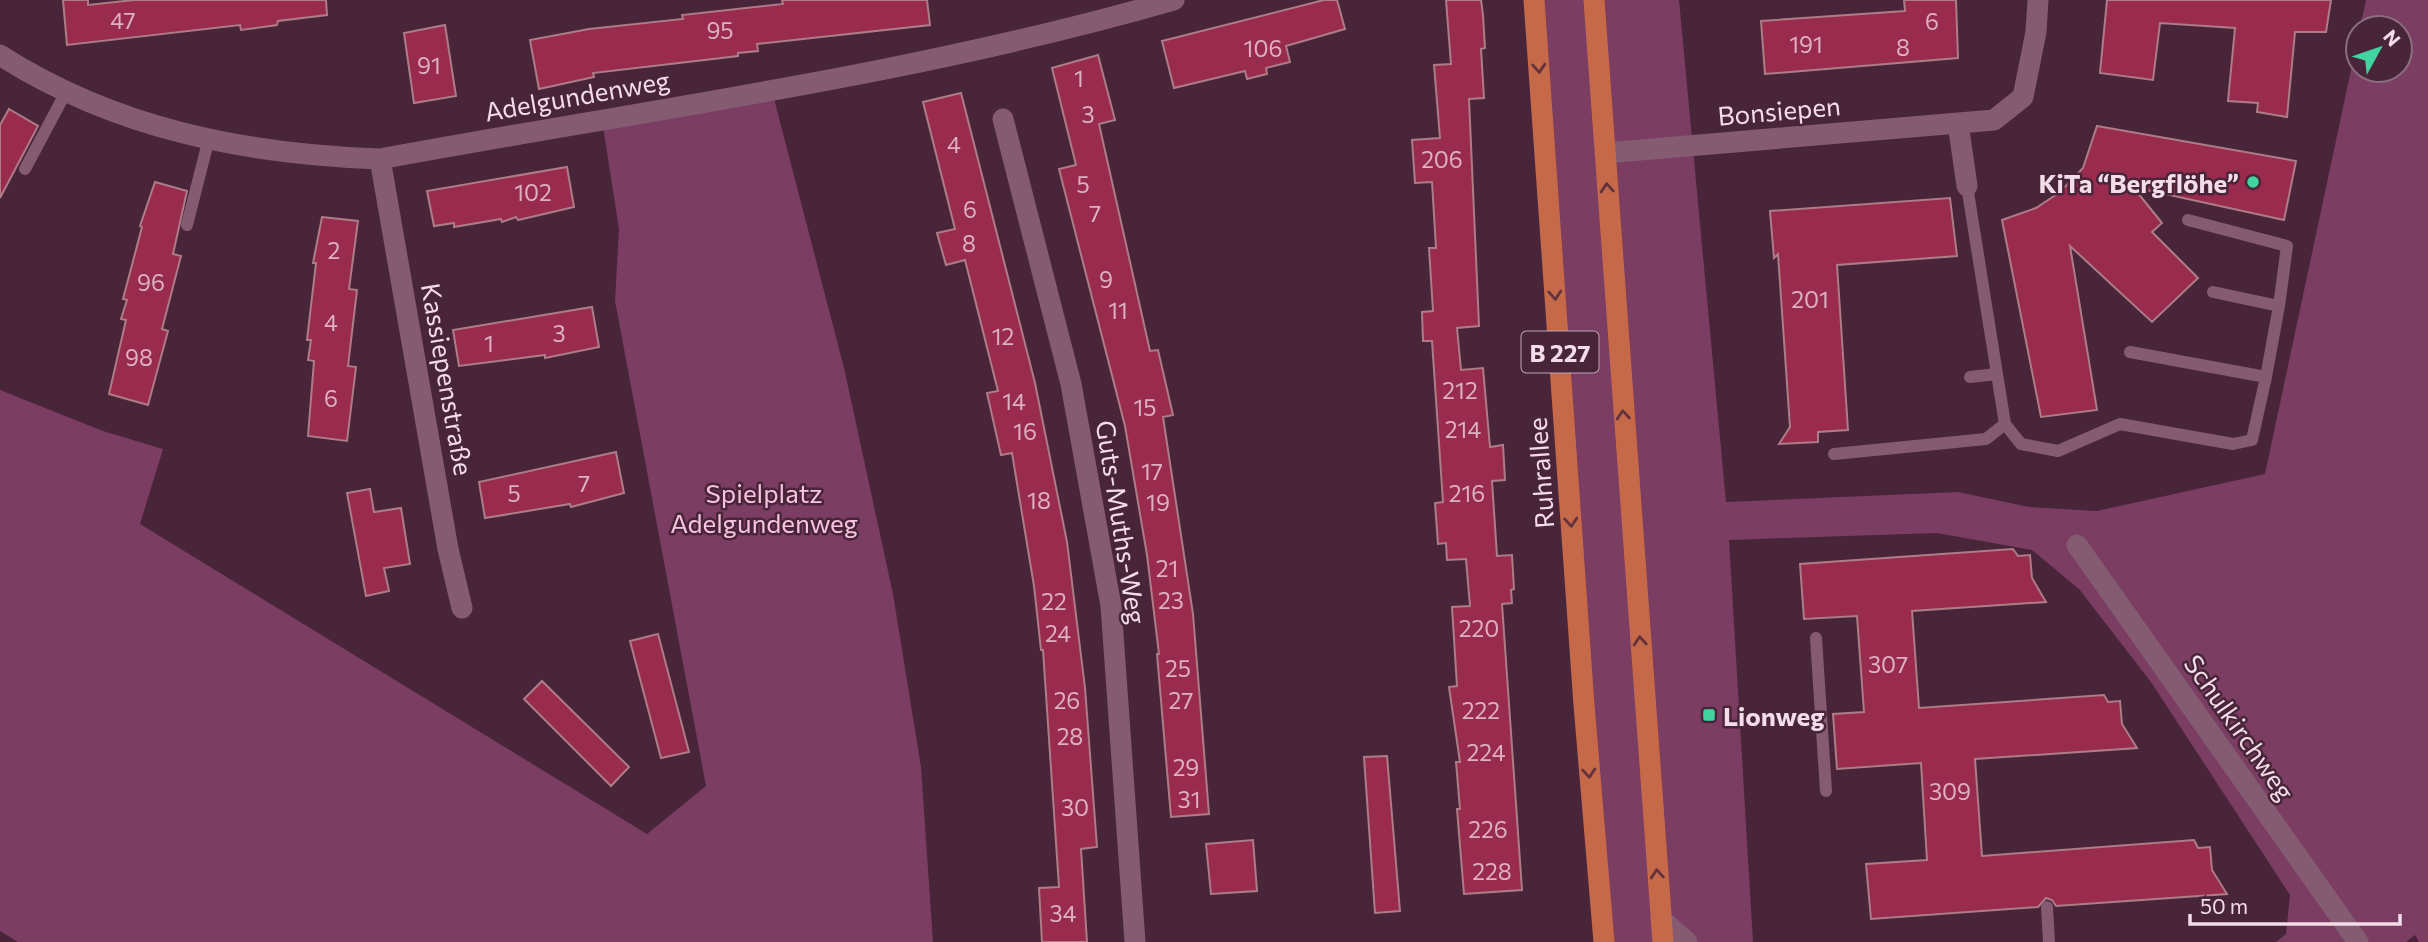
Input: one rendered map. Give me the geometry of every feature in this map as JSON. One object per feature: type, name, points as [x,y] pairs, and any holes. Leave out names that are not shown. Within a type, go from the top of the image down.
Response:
[{"type":"main road","name":"Ruhrallee","points":[[1534,0],[1584,705],[1604,942]]},
{"type":"main road","name":"B 227","points":[[1594,0],[1662,942]]},
{"type":"street","name":"Adelgundenweg","points":[[0,55],[66,92],[114,113],[208,142],[313,157],[380,159],[943,59],[1077,28],[1174,0]]},
{"type":"street","name":"Bonsiepen","points":[[1605,153],[1994,120],[2023,97],[2036,33],[2038,0]]},
{"type":"street","name":"Guts-Muths-Weg","points":[[1003,118],[1071,384],[1111,606],[1135,942]]},
{"type":"street","points":[[1958,123],[1967,186]]},
{"type":"street","name":"Kassiepenstraße","points":[[380,159],[448,549],[462,608]]},
{"type":"street","name":"Schulkirchweg","points":[[2077,545],[2358,942]]},
{"type":"street","points":[[1661,919],[1686,942]]},
{"type":"lane","points":[[25,169],[66,92]]},
{"type":"lane","points":[[187,225],[208,142]]},
{"type":"lane","points":[[1967,186],[2005,424],[2021,444],[2057,451],[2120,424],[2233,444],[2252,440],[2280,306],[2287,246],[2188,220]]},
{"type":"lane","points":[[2213,292],[2280,306]]},
{"type":"lane","points":[[2130,352],[2266,377]]},
{"type":"lane","points":[[1970,377],[1997,374]]},
{"type":"lane","points":[[1834,454],[1986,439],[2005,424]]},
{"type":"lane","points":[[1816,638],[1826,791]]},
{"type":"lane","points":[[2047,906],[2049,942]]},
{"type":"green space","points":[[1535,0],[1679,0],[1726,502],[1958,492],[2029,507],[2097,511],[2265,474],[2348,84],[2414,84],[2414,14],[2363,14],[2366,0],[2428,0],[2428,942],[2419,942],[2415,935],[2406,942],[2276,942],[2286,934],[2290,895],[2151,682],[2079,589],[2032,550],[1937,533],[1729,540],[1753,942],[1605,942]]},
{"type":"green space","name":"Spielplatz Adelgundenweg","points":[[772,91],[844,368],[893,594],[921,767],[933,942],[18,942],[0,931],[0,390],[103,431],[163,449],[140,524],[647,834],[706,786],[615,301],[619,229],[602,120]]},
{"type":"building","points":[[63,0],[88,0],[88,5],[134,0],[326,0],[327,15],[278,21],[277,25],[241,30],[240,25],[67,45]]},
{"type":"building","points":[[782,0],[927,0],[930,25],[757,44],[758,51],[738,53],[738,56],[593,73],[594,77],[539,89],[530,40],[589,29],[683,19],[682,15],[783,4]]},
{"type":"building","points":[[1324,0],[1337,0],[1345,29],[1286,46],[1290,62],[1266,68],[1267,74],[1247,79],[1245,71],[1174,88],[1162,41]]},
{"type":"building","points":[[1446,0],[1481,0],[1483,15],[1485,48],[1481,49],[1484,98],[1469,99],[1479,326],[1457,328],[1461,370],[1483,368],[1490,447],[1503,445],[1505,480],[1492,481],[1497,556],[1512,555],[1512,603],[1502,604],[1522,890],[1464,894],[1457,809],[1460,809],[1456,762],[1460,762],[1449,687],[1457,686],[1452,607],[1470,606],[1466,559],[1447,560],[1446,543],[1438,544],[1435,503],[1443,502],[1432,341],[1423,341],[1422,312],[1433,311],[1429,248],[1436,248],[1432,182],[1415,183],[1412,140],[1440,138],[1434,65],[1451,64]]},
{"type":"building","points":[[1904,0],[1956,0],[1958,58],[1765,74],[1761,21],[1905,11]]},
{"type":"building","points":[[2107,0],[2331,0],[2326,32],[2295,32],[2287,117],[2257,112],[2258,103],[2228,101],[2235,28],[2160,23],[2153,80],[2100,73]]},
{"type":"building","points":[[445,25],[456,96],[414,103],[404,33]]},
{"type":"building","points":[[1098,55],[1115,120],[1099,124],[1150,351],[1158,350],[1173,415],[1163,417],[1193,614],[1209,814],[1171,817],[1159,654],[1147,555],[1125,426],[1059,169],[1076,165],[1052,68]]},
{"type":"building","points":[[961,93],[1035,383],[1067,542],[1085,688],[1097,847],[1081,849],[1087,942],[1042,942],[1039,888],[1059,887],[1043,650],[1034,586],[1012,453],[1001,455],[987,393],[998,391],[965,260],[946,265],[937,233],[955,229],[923,102]]},
{"type":"building","points":[[9,109],[38,126],[0,198],[0,125]]},
{"type":"building","points":[[2097,126],[2296,161],[2284,220],[2133,187],[2162,223],[2152,232],[2198,278],[2152,322],[2070,246],[2097,410],[2041,417],[2002,220],[2036,208],[2060,192],[2083,168]]},
{"type":"building","points":[[567,167],[574,207],[518,220],[516,217],[502,222],[501,219],[454,227],[454,223],[434,226],[427,191]]},
{"type":"building","points":[[155,182],[187,191],[173,254],[181,256],[162,329],[168,331],[148,405],[109,394],[126,320],[121,319],[127,300],[123,299],[142,227],[140,226]]},
{"type":"building","points":[[1950,198],[1957,256],[1837,265],[1848,430],[1818,432],[1818,442],[1779,444],[1790,427],[1778,254],[1774,258],[1770,211]]},
{"type":"building","points":[[322,217],[358,221],[349,289],[357,290],[348,366],[356,367],[347,441],[308,436],[314,361],[308,360],[311,340],[307,340],[316,263],[313,263]]},
{"type":"building","points":[[592,307],[599,347],[545,358],[545,355],[459,366],[453,330]]},
{"type":"building","points":[[616,452],[624,493],[571,507],[570,504],[485,518],[479,482]]},
{"type":"building","points":[[370,489],[374,512],[401,508],[410,564],[384,568],[389,591],[366,596],[347,493]]},
{"type":"building","points":[[2013,549],[2018,556],[2030,555],[2032,578],[2046,602],[1912,611],[1919,708],[2104,695],[2108,702],[2120,701],[2122,724],[2137,748],[1975,759],[1982,856],[2194,840],[2198,848],[2210,847],[2212,870],[2227,894],[2056,906],[2052,900],[2046,898],[2038,907],[1871,919],[1866,864],[1927,860],[1921,763],[1837,769],[1833,714],[1864,712],[1857,616],[1804,619],[1800,564]]},
{"type":"building","points":[[658,634],[689,752],[661,758],[630,641]]},
{"type":"building","points":[[542,681],[629,767],[611,786],[524,699]]},
{"type":"building","points":[[1387,756],[1400,911],[1375,913],[1364,757]]},
{"type":"building","points":[[1253,840],[1257,891],[1211,894],[1206,844]]},
{"type":"place","name":"KiTa “Bergflöhe”","points":[[2253,182]]},
{"type":"place","name":"Lionweg","points":[[1709,715]]}]
